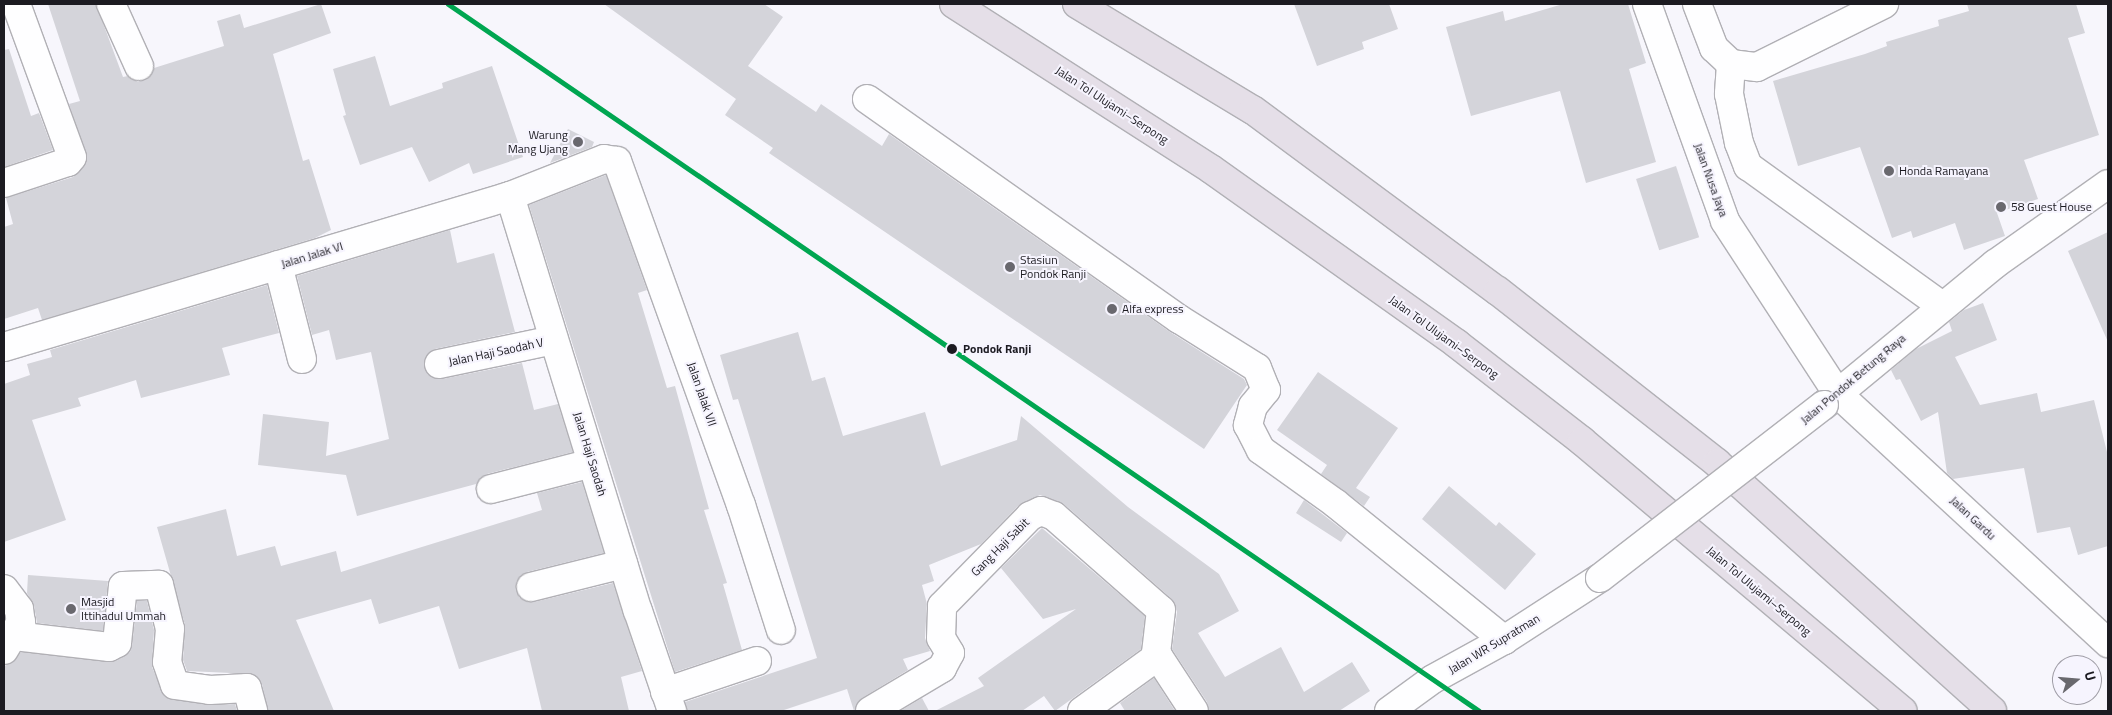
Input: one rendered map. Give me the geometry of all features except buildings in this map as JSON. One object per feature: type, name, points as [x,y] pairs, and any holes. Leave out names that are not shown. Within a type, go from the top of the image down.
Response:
[{"type":"highway","name":"Jalan Tol Ulujami–Serpong","points":[[954,4],[1211,169],[1456,344],[1582,441],[1903,711]]},
{"type":"highway","points":[[1077,4],[1253,110],[1498,291],[1717,463],[1992,711]]},
{"type":"street","points":[[4,183],[68,162],[72,156],[16,4]]},
{"type":"street","points":[[111,4],[140,66]]},
{"type":"street","name":"Jalan Nusa Jaya","points":[[1648,4],[1726,220],[1831,399]]},
{"type":"street","points":[[1697,4],[1714,48],[1731,64],[1756,66],[1884,4]]},
{"type":"street","points":[[1731,64],[1729,94],[1739,143],[1748,166],[1942,306]]},
{"type":"street","points":[[867,99],[1179,318],[1257,368],[1266,390],[1253,406],[1248,425],[1261,450],[1335,503],[1504,640]]},
{"type":"street","name":"Jalan Jalak VI","points":[[4,347],[510,196],[604,159],[617,161]]},
{"type":"street","name":"Jalan Jalak VII","points":[[617,161],[741,505],[781,630]]},
{"type":"street","name":"Jalan Pondok Betung Raya","points":[[1600,578],[1831,399],[1942,306],[2108,184]]},
{"type":"street","name":"Jalan Haji Saodah","points":[[510,196],[623,564],[668,701]]},
{"type":"street","points":[[278,266],[302,359]]},
{"type":"street","name":"Jalan Haji Saodah V","points":[[439,364],[554,340]]},
{"type":"street","name":"Jalan Gardu","points":[[1831,399],[2108,643]]},
{"type":"street","points":[[491,490],[592,463]]},
{"type":"street","name":"Gang Haji Sabit","points":[[870,711],[942,668],[950,653],[941,638],[942,606],[1030,516],[1041,511],[1054,516],[1160,610],[1158,656]]},
{"type":"street","points":[[531,587],[623,564]]},
{"type":"street","name":"Jalan WR Supratman","points":[[1402,708],[1433,679],[1504,640],[1600,578]]},
{"type":"street","points":[[4,590],[19,608],[23,636],[30,639],[108,647],[117,643],[123,586],[159,585],[170,628],[167,662],[175,685],[210,690],[247,688],[253,711]]},
{"type":"street","points":[[4,650],[21,622]]},
{"type":"street","points":[[1082,711],[1158,656],[1194,711]]},
{"type":"street","points":[[668,701],[757,661]]},
{"type":"transit line","points":[[448,4],[1479,711]]},
{"type":"place","name":"Warung Mang Ujang","points":[[578,142]]},
{"type":"place","name":"Honda Ramayana","points":[[1889,171]]},
{"type":"place","name":"58 Guest House","points":[[2001,207]]},
{"type":"place","name":"Stasiun Pondok Ranji","points":[[1010,267]]},
{"type":"place","name":"Alfa express","points":[[1112,309]]},
{"type":"place","name":"Pondok Ranji","points":[[952,349]]},
{"type":"place","name":"Masjid Ittihadul Ummah","points":[[71,609]]}]
